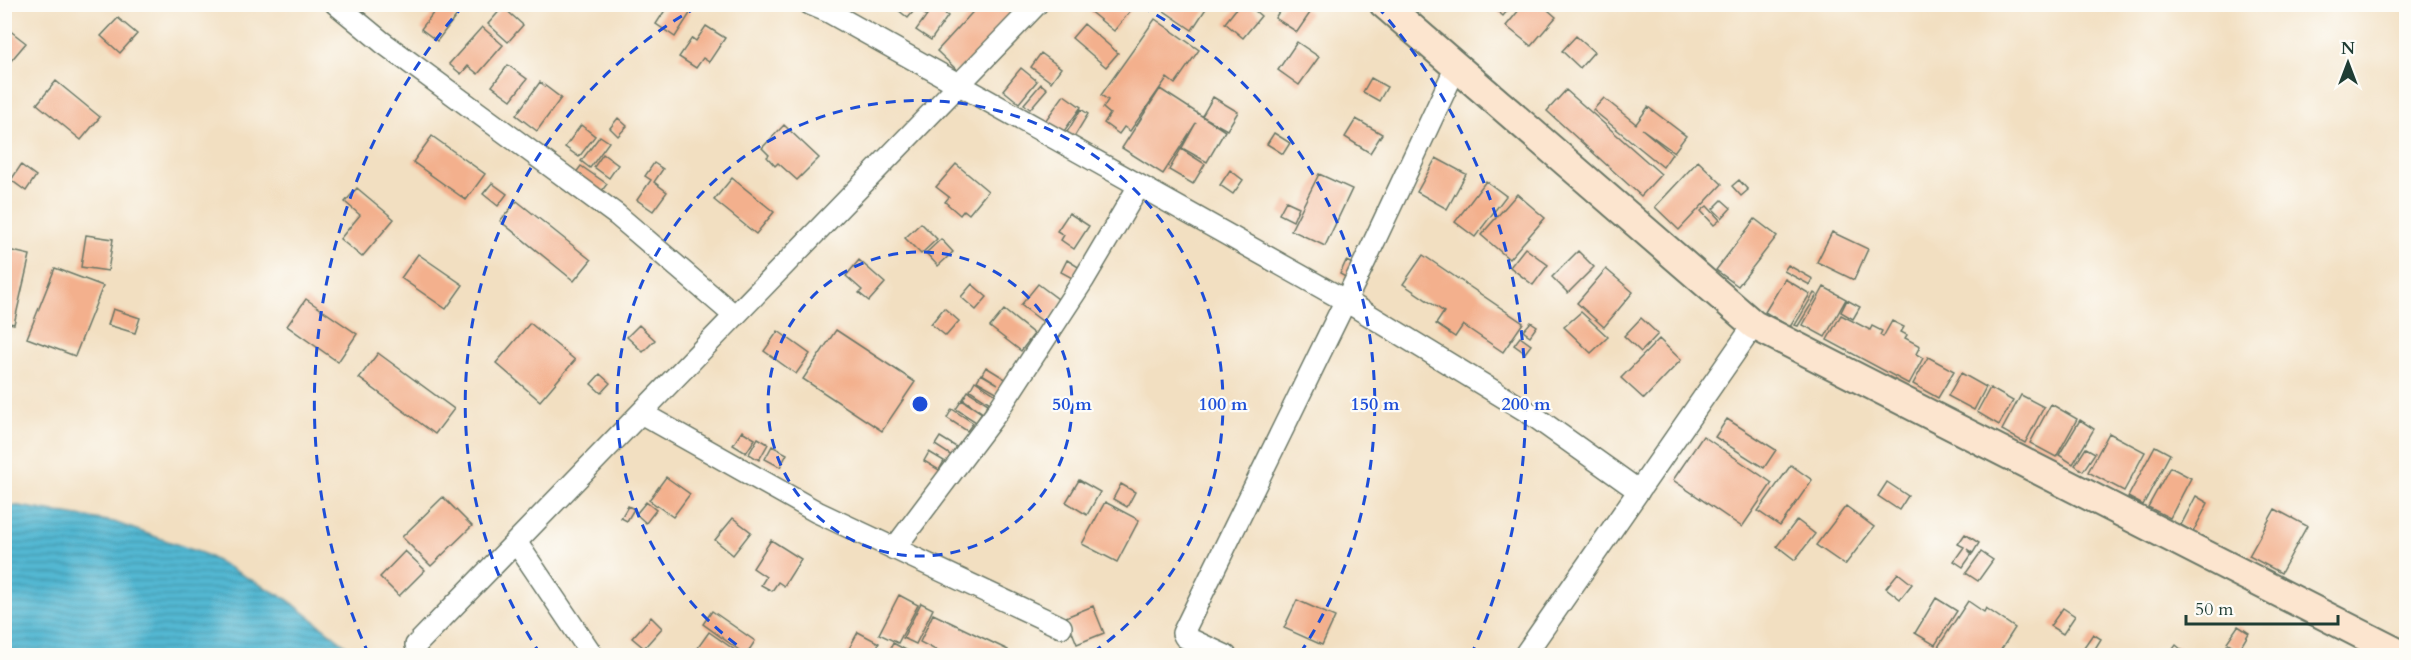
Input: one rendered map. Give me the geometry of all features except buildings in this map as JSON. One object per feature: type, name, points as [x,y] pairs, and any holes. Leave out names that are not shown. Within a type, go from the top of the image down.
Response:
[{"type":"main road","points":[[1384,4],[1754,325],[2404,656]]},
{"type":"street","points":[[336,4],[382,42],[617,215],[735,316]]},
{"type":"street","points":[[810,4],[829,12],[1346,301],[1528,412],[1639,491]]},
{"type":"street","points":[[416,645],[1037,4]]},
{"type":"street","points":[[1226,656],[1185,637],[1183,633],[1346,301],[1456,67]]},
{"type":"street","points":[[894,549],[995,415],[1084,279],[1139,186]]},
{"type":"street","points":[[1524,656],[1754,325]]},
{"type":"street","points":[[641,414],[817,512],[1061,627]]},
{"type":"street","points":[[516,542],[593,656]]},
{"type":"water","points":[[5,506],[19,506],[114,522],[204,554],[288,600],[358,655],[5,655]]}]
